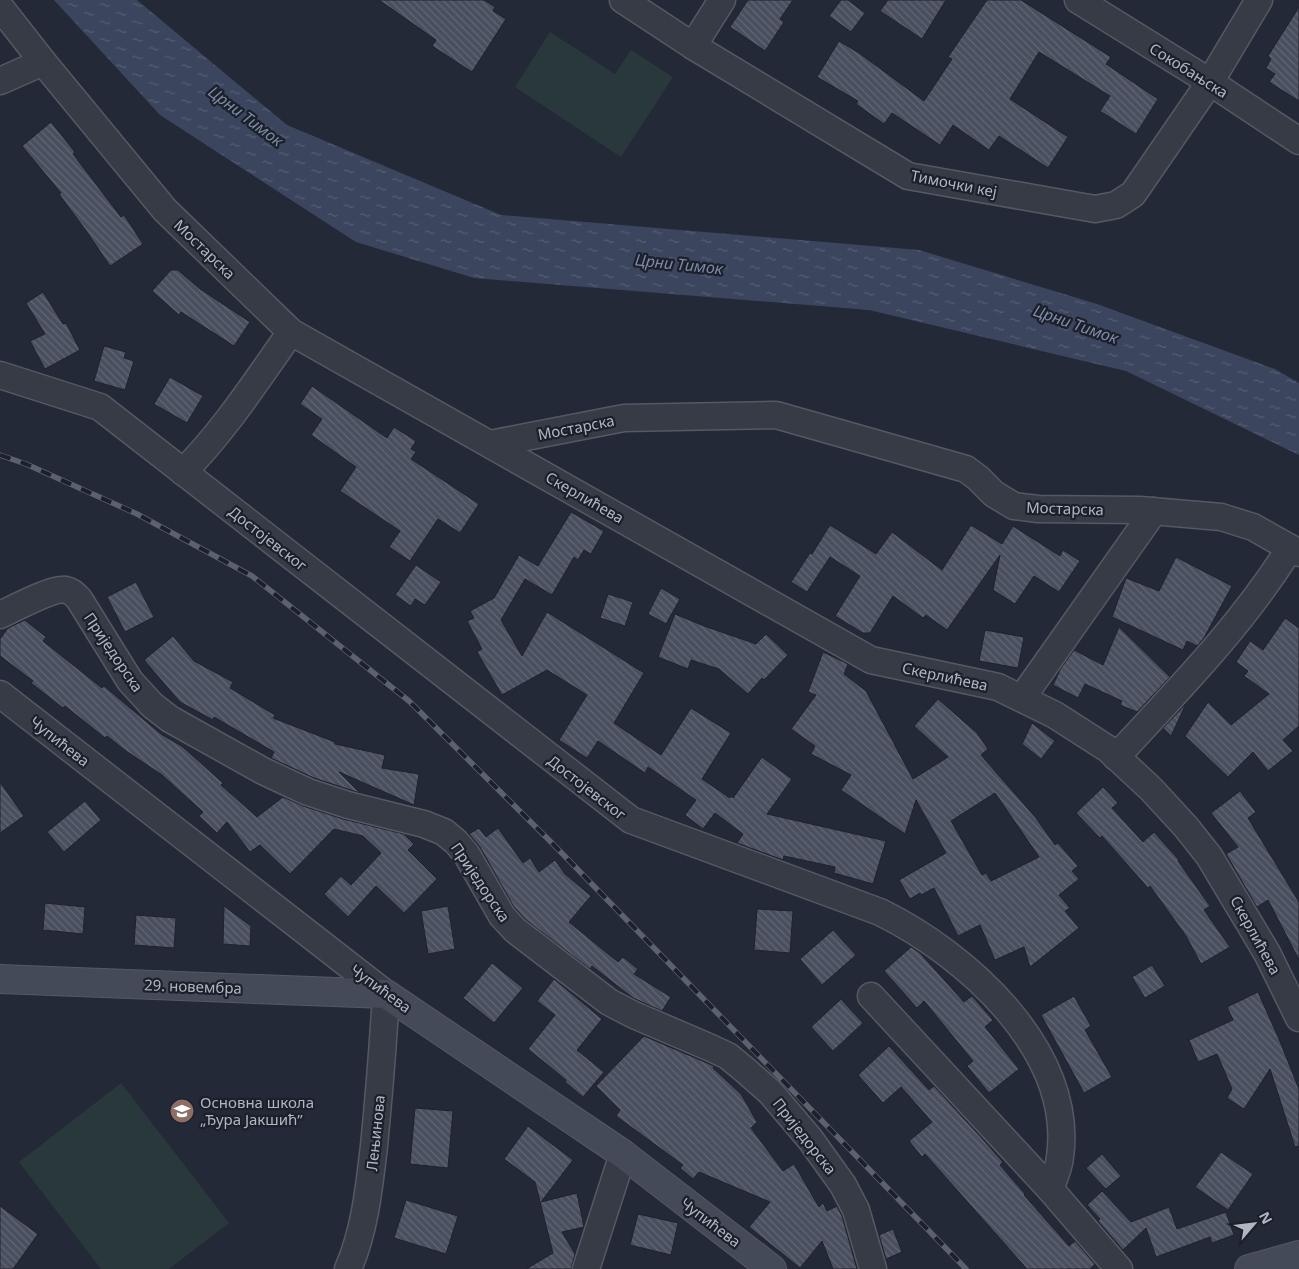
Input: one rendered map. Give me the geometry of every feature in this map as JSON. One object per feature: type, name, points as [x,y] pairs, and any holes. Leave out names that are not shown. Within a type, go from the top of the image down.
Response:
[{"type":"street","name":"Тимочки кеј","points":[[623,0],[693,46],[908,176],[1095,209],[1116,205],[1133,194],[1210,82],[1259,0]]},
{"type":"street","points":[[693,46],[722,0]]},
{"type":"street","name":"Сокобањска","points":[[1078,0],[1210,82],[1299,141]]},
{"type":"street","name":"Мостарска","points":[[0,6],[43,62],[165,210],[291,332],[490,444],[624,418],[776,415],[966,469],[994,494],[1014,506],[1038,509],[1154,511],[1221,517],[1253,528],[1294,551]]},
{"type":"street","points":[[0,80],[43,62]]},
{"type":"street","points":[[183,472],[220,431],[291,332]]},
{"type":"street","name":"Достојевског","points":[[0,376],[100,407],[631,820],[880,912],[906,925],[957,962],[982,983],[1004,1006],[1026,1035],[1045,1066],[1053,1085],[1059,1109],[1062,1134],[1060,1157],[1050,1189]]},
{"type":"street","name":"Скерлићева","points":[[490,444],[871,660],[998,687],[1055,715],[1108,749],[1151,789],[1186,827],[1209,856],[1268,953],[1299,1018]]},
{"type":"street","points":[[1022,698],[1154,511]]},
{"type":"street","points":[[1116,756],[1206,660],[1294,551]]},
{"type":"street","name":"Приједорска","points":[[0,615],[55,590],[65,589],[72,592],[79,599],[130,680],[152,705],[170,719],[263,771],[308,792],[348,805],[424,824],[444,832],[456,842],[466,855],[502,916],[515,930],[609,1002],[728,1056],[770,1092],[810,1139],[843,1185],[856,1210],[873,1269]]},
{"type":"street","name":"Чупићева","points":[[0,694],[386,994],[623,1154],[772,1269]]},
{"type":"street","name":"29. новембра","points":[[0,979],[386,994]]},
{"type":"street","name":"Лењинова","points":[[348,1269],[354,1256],[364,1220],[370,1178],[381,1079],[386,994]]},
{"type":"street","points":[[871,996],[1050,1189],[1119,1269]]},
{"type":"street","points":[[586,1269],[623,1154]]},
{"type":"street","points":[[1249,1269],[1299,1255]]},
{"type":"shaded area","points":[[550,32],[615,74],[631,50],[673,77],[621,157],[515,87]]},
{"type":"shaded area","points":[[121,1083],[229,1223],[169,1269],[101,1269],[19,1162]]},
{"type":"water","name":"Црни Тимок","points":[[54,0],[137,0],[287,125],[501,215],[919,250],[1097,304],[1275,369],[1299,383],[1299,455],[1126,371],[869,310],[474,278],[356,242],[160,115]]},
{"type":"building","points":[[379,0],[484,0],[495,7],[493,11],[506,19],[472,72],[432,46],[436,40]]},
{"type":"building","points":[[748,0],[793,0],[780,19],[784,22],[765,51],[730,27]]},
{"type":"building","points":[[841,0],[848,0],[865,13],[851,32],[829,16]]},
{"type":"building","points":[[888,0],[946,0],[922,39],[880,11]]},
{"type":"building","points":[[987,0],[1021,0],[1111,57],[1106,64],[1158,99],[1136,134],[1100,111],[1110,96],[1039,52],[1010,99],[1068,137],[1048,168],[999,136],[989,150],[953,125],[940,145],[892,113],[884,124],[856,104],[858,101],[817,77],[839,41],[859,53],[924,101],[952,59],[948,57]]},
{"type":"building","points":[[1299,7],[1299,101],[1269,82],[1275,74],[1266,68],[1271,59],[1268,56]]},
{"type":"building","points":[[51,122],[75,152],[73,154],[121,217],[124,215],[143,244],[110,266],[59,194],[61,193],[22,146]]},
{"type":"building","points":[[171,270],[178,270],[200,289],[250,322],[234,346],[181,312],[179,315],[152,291]]},
{"type":"building","points":[[43,292],[63,324],[66,323],[80,350],[45,369],[30,341],[45,334],[26,303]]},
{"type":"building","points":[[104,346],[126,352],[124,358],[134,361],[125,390],[94,381]]},
{"type":"building","points":[[170,377],[203,396],[187,423],[154,404]]},
{"type":"building","points":[[312,386],[387,438],[394,427],[416,441],[411,449],[416,452],[411,459],[479,504],[460,533],[438,519],[410,561],[389,547],[400,531],[340,491],[356,467],[311,435],[322,419],[300,404]]},
{"type":"building","points":[[571,512],[604,531],[591,554],[584,550],[578,560],[574,557],[552,595],[525,579],[501,620],[522,656],[547,612],[644,673],[614,723],[661,755],[691,708],[731,733],[702,779],[730,798],[731,796],[733,798],[762,757],[792,779],[767,814],[886,841],[873,884],[834,873],[835,867],[784,856],[783,860],[737,843],[743,834],[715,813],[703,829],[685,815],[696,800],[648,767],[645,773],[598,741],[587,758],[559,740],[587,695],[547,670],[502,695],[477,652],[482,649],[467,621],[474,618],[470,611],[494,598],[519,555],[538,566]]},
{"type":"building","points":[[830,525],[876,554],[892,532],[942,570],[971,525],[1002,544],[1013,526],[1060,556],[1063,550],[1080,561],[1059,592],[1034,576],[1015,604],[993,590],[1000,555],[947,630],[926,615],[923,618],[893,596],[870,633],[863,633],[835,616],[860,576],[830,557],[807,592],[791,582],[810,553],[812,554]]},
{"type":"building","points":[[1176,557],[1232,586],[1204,638],[1197,646],[1187,641],[1183,650],[1112,617],[1126,578],[1159,591]]},
{"type":"building","points":[[416,565],[441,582],[425,605],[415,599],[411,606],[395,595]]},
{"type":"building","points":[[136,582],[154,617],[125,632],[107,597]]},
{"type":"building","points":[[661,588],[680,599],[666,624],[648,614]]},
{"type":"building","points":[[608,594],[633,602],[625,626],[600,618]]},
{"type":"building","points":[[675,614],[756,644],[766,634],[788,655],[764,680],[762,678],[748,694],[719,669],[691,660],[688,669],[658,657]]},
{"type":"building","points":[[1285,618],[1299,628],[1299,726],[1283,740],[1293,751],[1268,771],[1253,752],[1228,777],[1185,736],[1208,702],[1231,725],[1269,694],[1244,676],[1248,671],[1236,662],[1250,641],[1263,650]]},
{"type":"building","points":[[25,620],[46,637],[43,641],[102,688],[104,686],[161,734],[183,747],[257,817],[283,797],[303,806],[343,819],[404,834],[414,844],[408,850],[437,879],[404,913],[376,886],[348,917],[324,894],[341,876],[351,885],[381,853],[363,836],[334,829],[290,874],[260,845],[250,852],[227,822],[217,833],[199,816],[203,812],[162,775],[107,736],[105,738],[65,706],[63,708],[31,683],[33,681],[0,656],[0,639],[8,628]]},
{"type":"building","points":[[1119,627],[1170,677],[1137,712],[1120,705],[1122,701],[1085,684],[1078,698],[1053,685],[1061,668],[1074,650],[1103,665]]},
{"type":"building","points":[[985,630],[1024,637],[1018,668],[979,661]]},
{"type":"building","points":[[173,636],[194,661],[233,682],[230,688],[275,715],[273,718],[335,742],[335,744],[385,755],[382,768],[419,774],[414,805],[339,772],[360,793],[314,778],[271,758],[274,752],[214,717],[213,720],[180,702],[144,660]]},
{"type":"building","points":[[823,652],[848,664],[844,674],[866,691],[913,779],[948,757],[914,726],[938,699],[977,733],[988,749],[981,755],[1036,818],[1055,845],[1058,843],[1078,866],[1072,871],[1079,879],[1059,895],[1070,908],[1065,911],[1079,928],[1030,967],[1024,947],[995,960],[980,925],[958,936],[934,888],[910,899],[899,880],[946,853],[916,800],[905,834],[841,790],[851,775],[811,754],[815,746],[791,729],[816,695],[808,692]],"holes":[[[995,793],[1039,857],[991,881],[986,873],[982,875],[951,821]]]},
{"type":"building","points":[[1186,704],[1171,736],[1163,728]]},
{"type":"building","points":[[1032,723],[1055,741],[1041,759],[1022,744]]},
{"type":"building","points":[[0,782],[24,816],[0,833]]},
{"type":"building","points":[[1103,787],[1118,803],[1112,808],[1143,842],[1154,832],[1179,860],[1210,906],[1204,910],[1230,947],[1201,964],[1186,936],[1150,886],[1148,888],[1102,836],[1100,838],[1076,813]]},
{"type":"building","points":[[1240,791],[1256,812],[1248,818],[1299,902],[1299,960],[1268,900],[1257,907],[1226,854],[1238,847],[1211,813]]},
{"type":"building","points":[[85,801],[101,820],[64,852],[47,832]]},
{"type":"building","points":[[479,828],[486,837],[498,828],[523,863],[530,858],[539,872],[555,860],[565,874],[591,896],[569,922],[618,962],[623,957],[638,969],[634,974],[671,997],[662,1011],[633,998],[592,966],[590,969],[525,919],[514,907],[480,847],[469,834]]},
{"type":"building","points":[[45,903],[85,907],[83,934],[43,930]]},
{"type":"building","points":[[224,906],[251,926],[250,946],[223,944]]},
{"type":"building","points":[[448,906],[455,949],[428,954],[421,911]]},
{"type":"building","points":[[757,909],[793,911],[790,953],[754,950]]},
{"type":"building","points":[[136,915],[176,918],[174,948],[134,945]]},
{"type":"building","points":[[833,930],[856,955],[822,985],[800,959]]},
{"type":"building","points":[[911,947],[920,953],[964,1002],[972,996],[993,1020],[985,1027],[1019,1069],[989,1093],[967,1066],[973,1061],[924,1001],[917,1008],[884,971]]},
{"type":"building","points":[[492,963],[523,988],[494,1023],[463,998]]},
{"type":"building","points":[[1152,965],[1165,986],[1145,998],[1132,977]]},
{"type":"building","points":[[554,979],[602,1019],[577,1050],[604,1072],[583,1097],[565,1082],[566,1080],[528,1049],[555,1015],[537,1001]]},
{"type":"building","points":[[1258,992],[1299,1089],[1299,1146],[1295,1147],[1270,1069],[1244,1109],[1227,1098],[1232,1089],[1217,1054],[1198,1062],[1189,1040],[1233,1020],[1227,1007]]},
{"type":"building","points":[[1074,996],[1091,1026],[1085,1030],[1112,1077],[1084,1093],[1041,1015]]},
{"type":"building","points":[[841,999],[863,1023],[833,1051],[811,1027]]},
{"type":"building","points":[[644,1036],[714,1066],[713,1068],[741,1094],[757,1122],[751,1128],[783,1171],[794,1164],[819,1207],[823,1203],[827,1211],[837,1206],[842,1216],[857,1269],[833,1269],[822,1241],[800,1268],[749,1227],[770,1202],[699,1172],[693,1179],[680,1168],[683,1165],[616,1116],[620,1110],[596,1086]]},
{"type":"building","points":[[889,1046],[929,1090],[934,1086],[978,1134],[1003,1162],[1000,1165],[1024,1195],[1069,1246],[1075,1241],[1095,1264],[1090,1269],[1027,1269],[925,1154],[922,1157],[909,1141],[932,1122],[901,1087],[883,1103],[858,1075]]},
{"type":"building","points":[[415,1108],[453,1111],[448,1168],[410,1164]]},
{"type":"building","points":[[528,1126],[573,1160],[541,1202],[577,1193],[584,1227],[562,1232],[575,1254],[571,1269],[526,1269],[553,1253],[535,1182],[504,1159]]},
{"type":"building","points":[[1221,1152],[1253,1174],[1228,1210],[1195,1187]]},
{"type":"building","points":[[1102,1154],[1121,1176],[1106,1189],[1086,1168]]},
{"type":"building","points":[[1102,1191],[1131,1222],[1169,1207],[1177,1229],[1226,1212],[1234,1235],[1212,1243],[1210,1237],[1156,1257],[1146,1228],[1123,1250],[1087,1205]]},
{"type":"building","points":[[406,1200],[458,1216],[446,1254],[394,1238]]},
{"type":"building","points":[[0,1206],[38,1234],[13,1269],[0,1269]]},
{"type":"building","points":[[638,1214],[678,1223],[671,1255],[630,1245]]},
{"type":"building","points":[[893,1229],[902,1252],[886,1259],[879,1235]]},
{"type":"railway","points":[[0,455],[26,464],[137,514],[252,576],[409,701],[552,843],[966,1269]]},
{"type":"place","name":"Основна школа „Ђура Јакшић”","points":[[182,1111]]}]
